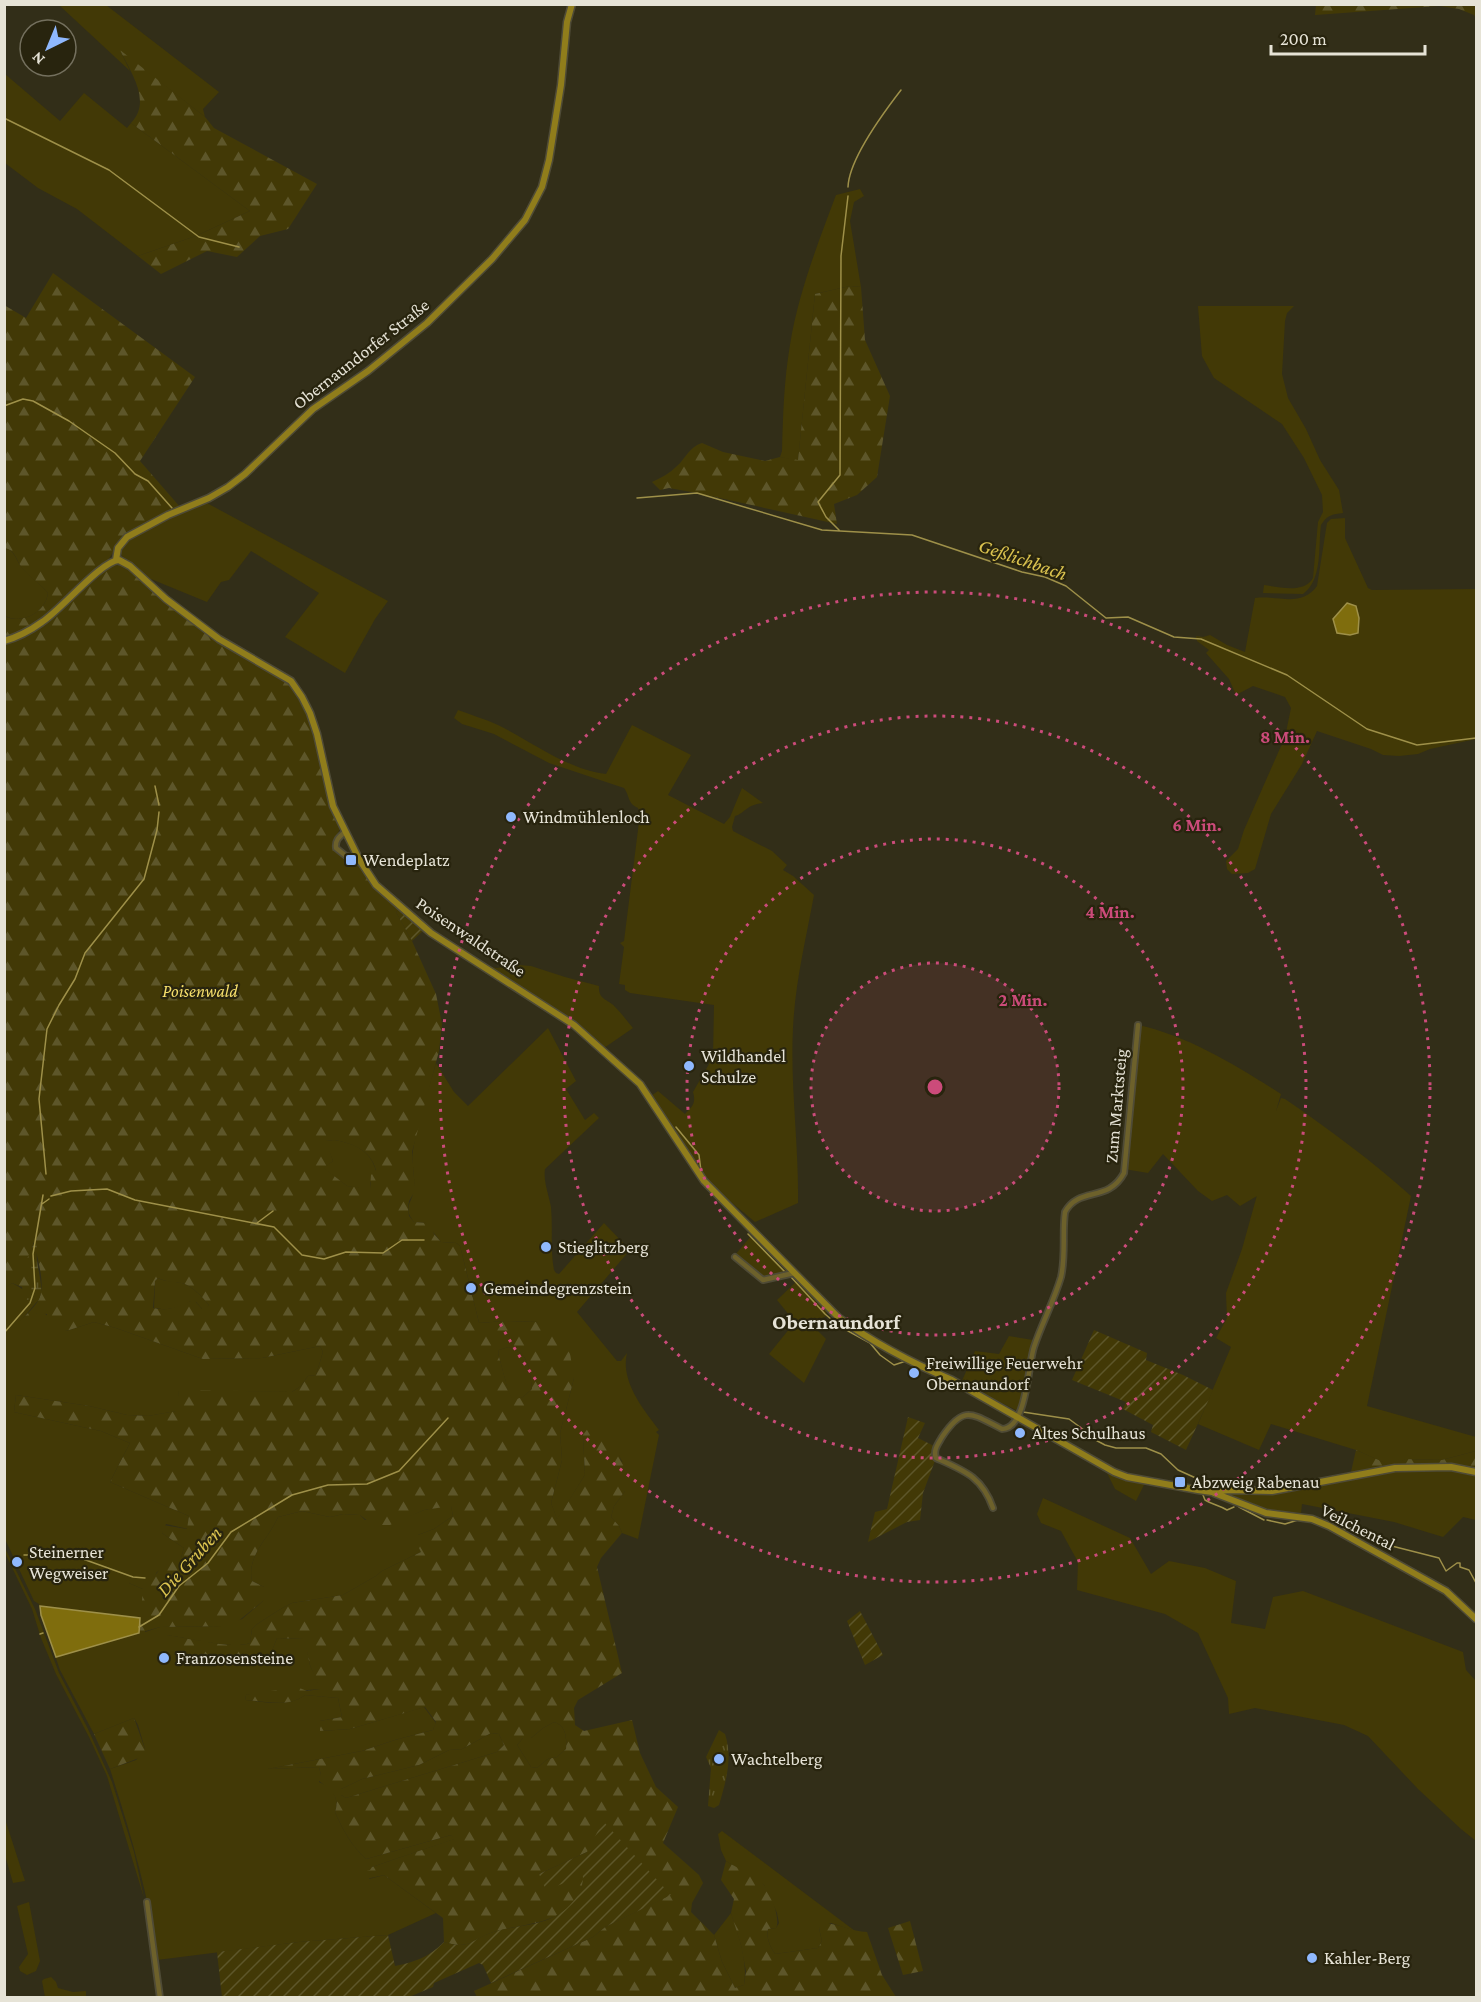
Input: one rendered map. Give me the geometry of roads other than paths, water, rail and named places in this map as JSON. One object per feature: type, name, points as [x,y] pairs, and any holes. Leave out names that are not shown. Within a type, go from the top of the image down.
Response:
[{"type":"street","name":"Obernaundorfer Straße","points":[[116,560],[118,548],[127,537],[228,487],[245,474],[313,409],[398,348],[461,292],[525,220],[542,187],[549,160],[561,85],[567,22],[572,4]]},
{"type":"street","name":"Poisenwaldstraße","points":[[116,560],[130,566],[166,599],[219,639],[270,668],[294,685],[310,713],[317,734],[333,806],[359,859],[380,890],[431,933],[574,1025],[640,1084],[704,1181],[839,1318],[862,1334],[1019,1412],[1114,1472],[1126,1477],[1212,1492],[1272,1491],[1395,1468],[1451,1467],[1476,1472]]},
{"type":"street","points":[[4,641],[44,621],[100,570],[116,560]]},
{"type":"street","points":[[345,832],[338,838],[336,848],[346,856],[359,859]]},
{"type":"street","name":"Zum Marktsteig","points":[[1019,1412],[1026,1394],[1030,1360],[1060,1277],[1065,1212],[1077,1199],[1113,1188],[1124,1173],[1138,1025]]},
{"type":"street","points":[[735,1257],[763,1280],[795,1273]]},
{"type":"street","points":[[993,1508],[986,1490],[971,1475],[936,1458],[934,1454],[952,1421],[960,1416],[969,1414],[1002,1429],[1008,1429],[1013,1425],[1019,1412]]},
{"type":"street","name":"Veilchental","points":[[1212,1492],[1266,1513],[1312,1519],[1329,1526],[1446,1591],[1476,1619]]},
{"type":"street","points":[[147,1902],[160,1998]]},
{"type":"waterway","points":[[848,187],[854,163],[861,150],[901,90]]},
{"type":"waterway","points":[[4,118],[109,170],[199,237],[239,247]]},
{"type":"waterway","points":[[839,530],[826,517],[818,502],[840,475],[841,256],[848,196]]},
{"type":"waterway","points":[[4,406],[23,399],[33,401],[69,421],[115,453],[135,474],[148,481],[172,508]]},
{"type":"waterway","name":"Geßlichbach","points":[[637,498],[697,493],[822,530],[912,535],[1022,572],[1045,577],[1066,586],[1106,618],[1128,617],[1174,637],[1201,639],[1287,675],[1367,729],[1417,745],[1476,738]]},
{"type":"waterway","points":[[155,786],[159,805]]},
{"type":"waterway","points":[[46,1174],[39,1099],[47,1029],[75,979],[85,953],[144,879],[157,830],[159,812]]},
{"type":"waterway","points":[[676,1127],[699,1155],[701,1171]]},
{"type":"waterway","points":[[705,1178],[712,1185]]},
{"type":"waterway","points":[[51,1196],[71,1191],[107,1189],[135,1200],[274,1227],[302,1255],[324,1259],[346,1252],[383,1253],[402,1240],[424,1240]]},
{"type":"waterway","points":[[4,1333],[30,1303],[35,1288],[33,1254],[43,1195]]},
{"type":"waterway","points":[[42,1204],[49,1199]]},
{"type":"waterway","points":[[257,1223],[273,1211]]},
{"type":"waterway","points":[[748,1234],[785,1272]]},
{"type":"waterway","points":[[791,1277],[839,1326],[870,1343],[880,1355],[894,1365],[906,1361]]},
{"type":"waterway","points":[[1023,1412],[1069,1419],[1084,1430],[1088,1436],[1105,1445],[1116,1448],[1146,1448],[1161,1454],[1178,1470],[1198,1479],[1201,1487]]},
{"type":"waterway","name":"Die Gruben","points":[[139,1627],[159,1615],[179,1586],[208,1563],[231,1532],[292,1495],[328,1485],[367,1484],[399,1471],[448,1418]]},
{"type":"waterway","points":[[1203,1495],[1205,1500],[1227,1510],[1234,1507]]},
{"type":"waterway","points":[[1239,1507],[1264,1520]]},
{"type":"waterway","points":[[1311,1516],[1336,1525]]},
{"type":"waterway","points":[[1267,1520],[1285,1524],[1298,1520]]},
{"type":"waterway","points":[[1341,1529],[1362,1530],[1380,1543],[1439,1558],[1446,1571],[1460,1563],[1460,1567],[1469,1570],[1476,1583]]},
{"type":"waterway","points":[[24,1555],[83,1559],[133,1577],[145,1578]]},
{"type":"place","name":"Windmühlenloch","points":[[511,817]]},
{"type":"place","name":"Wendeplatz","points":[[351,860]]},
{"type":"place","name":"Wildhandel Schulze","points":[[689,1066]]},
{"type":"place","name":"Stieglitzberg","points":[[546,1247]]},
{"type":"place","name":"Gemeindegrenzstein","points":[[471,1288]]},
{"type":"place","name":"Freiwillige Feuerwehr Obernaundorf","points":[[914,1373]]},
{"type":"place","name":"Altes Schulhaus","points":[[1020,1433]]},
{"type":"place","name":"Abzweig Rabenau","points":[[1180,1482]]},
{"type":"place","name":"Steinerner Wegweiser","points":[[17,1562]]},
{"type":"place","name":"Franzosensteine","points":[[164,1658]]},
{"type":"place","name":"Wachtelberg","points":[[719,1759]]},
{"type":"place","name":"Kahler-Berg","points":[[1312,1958]]},
{"type":"district","name":"Obernaundorf","points":[[836,1322]]},
{"type":"park label","name":"Poisenwald","points":[[200,991]]}]
